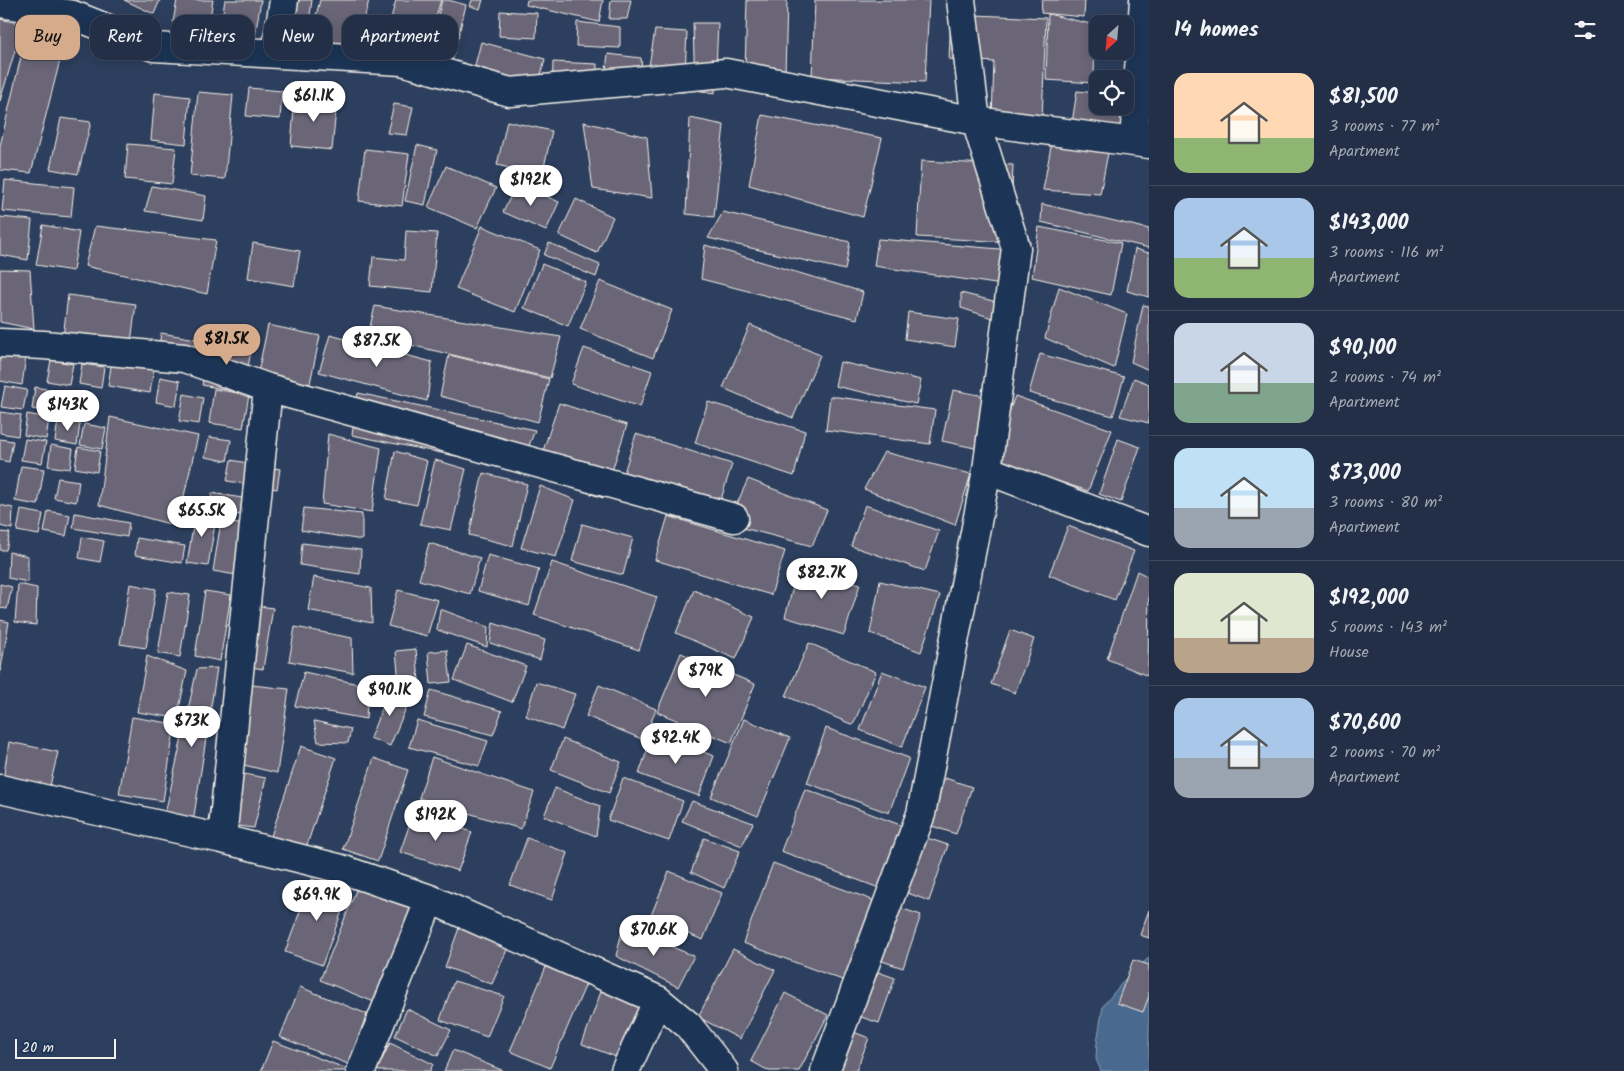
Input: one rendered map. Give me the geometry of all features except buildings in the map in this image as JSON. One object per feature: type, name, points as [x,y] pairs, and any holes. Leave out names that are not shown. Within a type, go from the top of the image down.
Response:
[{"type":"street","points":[[282,15],[284,0]]},
{"type":"street","points":[[824,1071],[921,814],[987,470],[1016,248],[976,121],[961,0]]},
{"type":"street","points":[[332,57],[402,61],[510,92],[726,73],[976,121],[1142,142],[1144,0]]},
{"type":"street","points":[[0,3],[73,15],[154,47],[264,52]]},
{"type":"street","points":[[0,343],[44,345],[184,358],[268,388],[734,518]]},
{"type":"street","points":[[222,839],[268,388]]},
{"type":"street","points":[[987,470],[1149,532]]},
{"type":"street","points":[[0,789],[222,839],[338,868],[430,899],[658,1000],[688,1025],[724,1071]]},
{"type":"street","points":[[361,1071],[430,899]]},
{"type":"street","points":[[625,1071],[658,1000]]},
{"type":"water","points":[[1149,958],[1149,1071],[1101,1071],[1096,1059],[1103,1006],[1131,972]]}]
